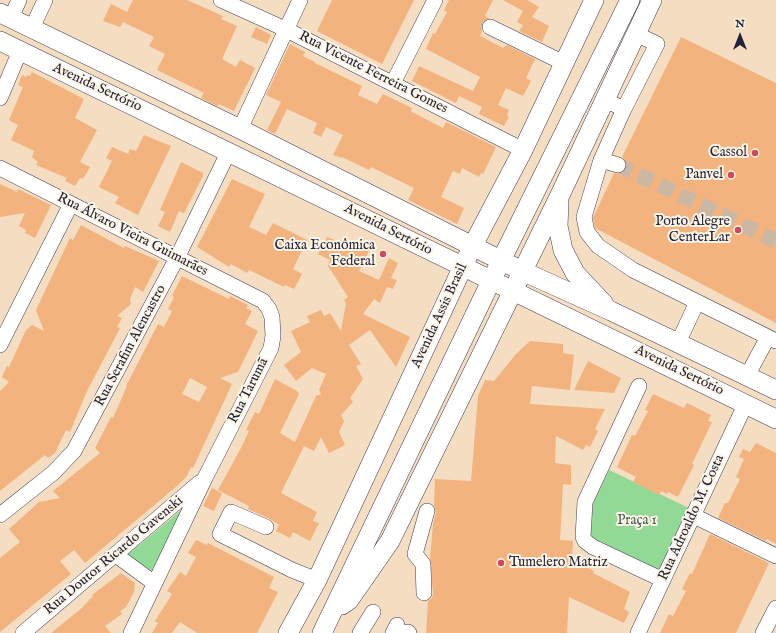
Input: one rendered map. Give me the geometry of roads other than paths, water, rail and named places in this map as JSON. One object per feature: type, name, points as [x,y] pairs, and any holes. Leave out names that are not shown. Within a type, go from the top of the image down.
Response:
[{"type":"main road","name":"Avenida Assis Brasil","points":[[288,633],[317,580],[462,267],[523,150],[594,0]]},
{"type":"main road","points":[[322,633],[491,281],[630,0]]},
{"type":"main road","points":[[331,613],[349,600],[390,541],[560,195],[652,0]]},
{"type":"main road","name":"Avenida Sertório","points":[[3,21],[32,28],[240,129],[472,247],[776,390]]},
{"type":"main road","name":"Avenida Sertório","points":[[0,41],[229,151],[462,267],[776,418]]},
{"type":"main road","points":[[559,145],[560,195],[558,226],[562,250],[575,273],[610,311]]},
{"type":"street","points":[[3,21],[19,0]]},
{"type":"street","points":[[32,28],[45,0]]},
{"type":"street","name":"Rua Vicente Ferreira Gomes","points":[[221,0],[285,29],[523,150]]},
{"type":"street","points":[[240,129],[285,29],[300,0]]},
{"type":"street","points":[[393,83],[435,0]]},
{"type":"street","points":[[3,21],[425,230],[472,247]]},
{"type":"street","points":[[3,21],[422,238],[462,267]]},
{"type":"street","points":[[490,27],[564,63]]},
{"type":"street","points":[[636,34],[661,46],[624,109],[601,160],[584,217],[587,232],[598,246],[633,270],[772,339],[747,376]]},
{"type":"street","points":[[0,98],[20,51]]},
{"type":"street","points":[[605,100],[624,109]]},
{"type":"street","name":"Rua Serafim Alencastro","points":[[0,515],[53,473],[74,450],[177,258],[229,151]]},
{"type":"street","points":[[601,160],[618,165]]},
{"type":"street","name":"Rua Álvaro Vieira Guimarães","points":[[0,168],[263,301]]},
{"type":"street","points":[[0,346],[71,204]]},
{"type":"street","name":"Rua Tarumã","points":[[131,633],[204,478],[271,348],[274,324],[269,309],[263,301]]},
{"type":"street","points":[[678,343],[698,302]]},
{"type":"street","points":[[639,386],[585,502],[583,537],[585,541],[593,547],[663,580]]},
{"type":"street","name":"Rua Adroaldo M. Costa","points":[[638,633],[746,403]]},
{"type":"street","name":"Rua Doutor Ricardo Gavenski","points":[[23,633],[116,555],[204,478]]},
{"type":"street","points":[[424,593],[423,564],[415,554],[427,511]]},
{"type":"street","points":[[266,527],[231,512],[220,534],[292,570],[317,580]]},
{"type":"street","points":[[694,516],[776,556]]},
{"type":"street","points":[[116,555],[154,582]]},
{"type":"street","points":[[762,633],[776,608]]},
{"type":"street","points":[[360,633],[373,612]]},
{"type":"tunnel","points":[[618,165],[776,241]]},
{"type":"place","name":"Cassol","points":[[755,153]]},
{"type":"place","name":"Panvel","points":[[731,175]]},
{"type":"place","name":"Porto Alegre CenterLar","points":[[738,230]]},
{"type":"place","name":"Caixa Econômica Federal","points":[[383,254]]},
{"type":"place","name":"Tumelero Matriz","points":[[501,563]]},
{"type":"park label","name":"Praça 1","points":[[637,521]]}]
